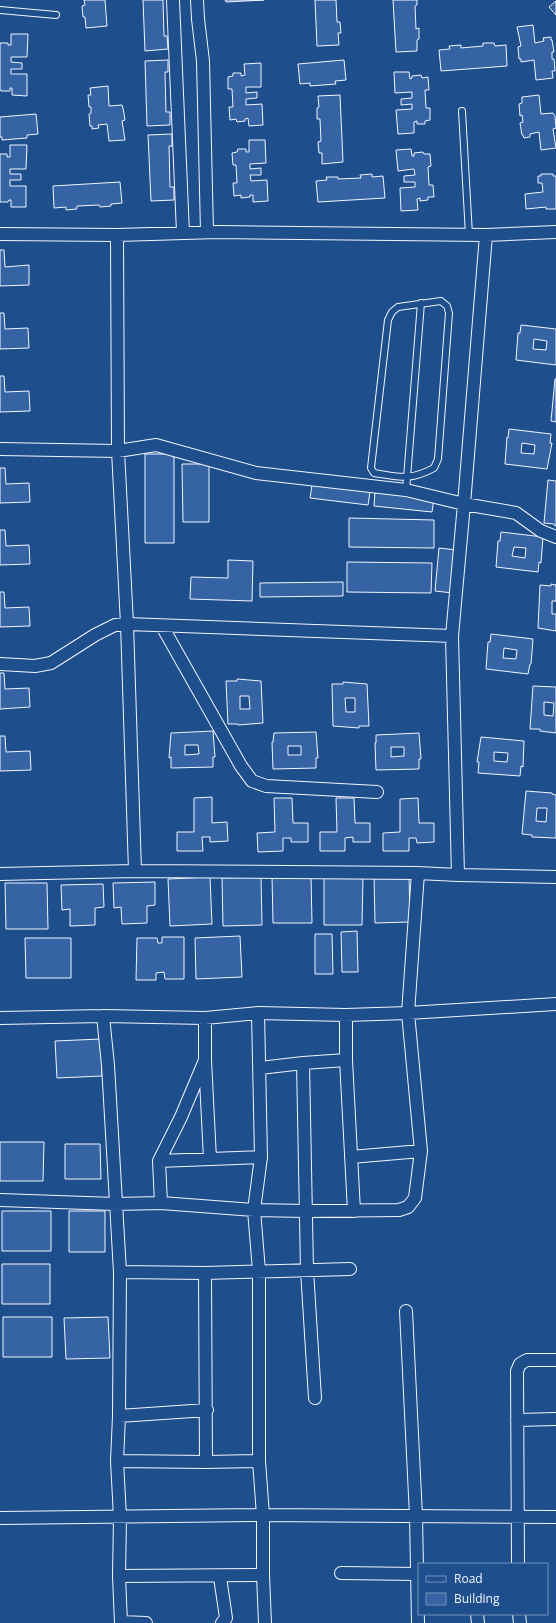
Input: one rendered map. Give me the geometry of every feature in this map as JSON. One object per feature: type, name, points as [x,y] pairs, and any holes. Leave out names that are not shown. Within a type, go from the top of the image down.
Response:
[{"type":"street","points":[[173,0],[183,233]]},
{"type":"street","points":[[197,0],[203,61],[207,232]]},
{"type":"street","points":[[0,234],[117,235],[207,232],[486,235],[556,232]]},
{"type":"street","points":[[117,235],[118,451],[127,624],[136,871]]},
{"type":"street","points":[[458,875],[452,636],[486,235]]},
{"type":"street","points":[[0,449],[118,451],[156,445],[256,473],[406,490],[464,504],[516,512],[541,531],[556,537]]},
{"type":"street","points":[[0,664],[35,666],[51,663],[95,635],[115,625],[127,624],[452,636]]},
{"type":"street","points":[[162,626],[241,766],[252,781],[266,786],[377,792]]},
{"type":"street","points":[[0,874],[136,871],[418,873],[556,877]]},
{"type":"street","points":[[0,1200],[115,1204],[161,1203],[254,1210],[306,1211],[399,1210],[408,1207],[415,1198],[421,1151],[408,1013],[418,873]]},
{"type":"street","points":[[0,1018],[103,1016],[205,1018],[258,1013],[346,1015],[408,1013],[556,1004]]},
{"type":"street","points":[[258,1013],[261,1157],[254,1210],[259,1271],[259,1461],[263,1515],[265,1623]]},
{"type":"street","points":[[346,1015],[346,1060],[354,1211]]},
{"type":"street","points":[[103,1016],[108,1065],[120,1272],[119,1416],[117,1461],[120,1517],[119,1576],[121,1623],[146,1623]]},
{"type":"street","points":[[205,1018],[205,1060],[210,1159]]},
{"type":"street","points":[[161,1203],[158,1161],[181,1117],[205,1060]]},
{"type":"street","points":[[260,1068],[346,1060]]},
{"type":"street","points":[[303,1063],[307,1270],[315,1398]]},
{"type":"street","points":[[351,1157],[421,1151]]},
{"type":"street","points":[[158,1161],[261,1157]]},
{"type":"street","points":[[120,1272],[205,1273],[350,1269]]},
{"type":"street","points":[[205,1273],[207,1410],[206,1462]]},
{"type":"street","points":[[406,1312],[416,1516],[418,1623]]},
{"type":"street","points":[[518,1563],[517,1371],[520,1364],[527,1360],[556,1360]]},
{"type":"street","points":[[119,1416],[207,1410]]},
{"type":"street","points":[[517,1420],[556,1419]]},
{"type":"street","points":[[117,1461],[259,1461]]},
{"type":"street","points":[[0,1518],[263,1515],[556,1516]]},
{"type":"street","points":[[341,1573],[417,1574]]},
{"type":"street","points":[[119,1576],[220,1577],[263,1575]]},
{"type":"street","points":[[220,1577],[226,1618],[222,1623]]},
{"type":"lane","points":[[0,10],[56,16]]},
{"type":"lane","points":[[462,111],[469,234]]},
{"type":"lane","points":[[441,301],[447,306],[449,313],[438,458],[434,468],[420,475],[407,478],[374,474],[371,468],[388,320],[392,312],[398,307],[441,301]]},
{"type":"lane","points":[[406,490],[422,303]]},
{"type":"building","points":[[84,0],[105,0],[107,26],[86,28],[82,6],[85,5]]},
{"type":"building","points":[[143,0],[163,0],[164,36],[167,36],[168,49],[145,51]]},
{"type":"building","points":[[225,0],[264,0],[226,2]]},
{"type":"building","points":[[315,0],[336,0],[337,22],[340,22],[341,33],[338,33],[339,45],[317,46]]},
{"type":"building","points":[[393,0],[417,0],[417,5],[415,6],[416,29],[419,28],[419,39],[417,40],[417,51],[396,52]]},
{"type":"building","points":[[556,1],[556,15],[549,7]]},
{"type":"building","points":[[533,25],[535,43],[544,41],[543,38],[551,37],[554,52],[552,52],[552,59],[554,59],[555,71],[552,71],[553,78],[536,80],[534,60],[521,62],[521,59],[519,59],[518,47],[521,46],[517,27]]},
{"type":"building","points":[[11,34],[28,34],[27,57],[11,57],[11,62],[22,63],[22,69],[11,69],[11,74],[27,74],[27,96],[12,95],[12,88],[10,88],[10,91],[1,91],[0,89],[0,43],[8,43],[8,45],[11,45]]},
{"type":"building","points":[[483,43],[494,43],[495,46],[506,45],[507,66],[441,71],[439,50],[450,49],[449,46],[461,45],[461,48],[483,46]]},
{"type":"building","points":[[168,60],[168,72],[165,72],[166,112],[170,112],[170,125],[147,126],[145,61]]},
{"type":"building","points":[[344,60],[346,80],[335,81],[336,84],[310,86],[310,83],[300,84],[298,64]]},
{"type":"building","points":[[261,63],[261,87],[246,87],[246,93],[257,92],[257,98],[246,99],[246,105],[262,104],[263,125],[249,126],[248,118],[245,119],[245,121],[237,122],[236,119],[230,120],[229,107],[233,107],[232,89],[228,89],[228,77],[233,76],[233,73],[241,73],[241,76],[245,75],[244,64]]},
{"type":"building","points":[[394,72],[409,72],[410,79],[412,76],[421,75],[422,78],[428,77],[429,90],[425,90],[426,108],[430,108],[430,120],[425,121],[425,124],[417,124],[417,121],[414,122],[414,133],[398,134],[396,110],[412,109],[412,104],[401,105],[401,99],[412,98],[412,92],[395,93]]},
{"type":"building","points":[[108,86],[109,106],[122,105],[123,108],[125,120],[122,121],[125,140],[109,141],[107,124],[98,125],[99,128],[92,129],[92,126],[90,126],[89,114],[91,113],[91,107],[89,107],[88,95],[91,95],[90,88]]},
{"type":"building","points":[[340,95],[343,162],[322,164],[322,153],[319,153],[318,142],[321,141],[320,119],[317,119],[317,108],[319,107],[318,96]]},
{"type":"building","points":[[539,95],[541,114],[553,113],[555,116],[556,128],[553,129],[556,148],[541,150],[539,132],[530,134],[530,137],[524,138],[522,135],[520,123],[523,122],[522,115],[520,116],[519,104],[522,103],[522,97]]},
{"type":"building","points":[[36,114],[38,134],[27,135],[27,138],[2,140],[2,137],[0,137],[0,117]]},
{"type":"building","points":[[172,134],[172,146],[169,146],[170,187],[174,187],[174,200],[151,201],[148,135]]},
{"type":"building","points":[[249,140],[265,140],[266,163],[250,164],[250,169],[261,168],[261,175],[250,175],[251,181],[267,180],[268,201],[253,202],[253,195],[250,195],[250,197],[241,198],[241,195],[234,196],[233,183],[237,183],[236,165],[233,165],[232,153],[237,152],[238,149],[246,149],[246,152],[249,152]]},
{"type":"building","points":[[10,145],[27,145],[26,169],[10,169],[10,174],[21,174],[21,180],[10,180],[10,186],[26,186],[26,207],[11,207],[11,200],[8,202],[0,202],[0,154],[7,154],[7,157],[10,157]]},
{"type":"building","points":[[411,149],[412,156],[414,156],[414,153],[423,152],[424,154],[430,154],[431,166],[428,167],[429,185],[433,185],[434,197],[428,197],[428,200],[420,201],[420,198],[417,199],[418,210],[401,211],[400,188],[415,187],[415,182],[404,182],[404,176],[415,175],[414,169],[398,171],[396,150]]},
{"type":"building","points":[[372,174],[372,177],[383,176],[385,198],[318,202],[316,181],[327,180],[326,177],[338,177],[338,179],[361,178],[360,175]]},
{"type":"building","points":[[541,174],[553,174],[553,176],[556,176],[556,209],[546,209],[546,207],[526,209],[525,194],[543,192],[542,183],[538,183],[538,176],[541,176]]},
{"type":"building","points":[[120,182],[122,203],[100,207],[99,205],[77,206],[77,209],[66,210],[66,207],[54,208],[53,186]]},
{"type":"building","points":[[0,250],[4,250],[5,267],[29,265],[29,285],[0,286]]},
{"type":"building","points":[[0,313],[4,313],[5,329],[28,328],[29,348],[0,349]]},
{"type":"building","points":[[521,325],[556,329],[556,365],[516,360],[518,333],[520,333]],"holes":[[[534,339],[547,341],[546,350],[533,349]]]},
{"type":"building","points":[[0,376],[4,376],[5,392],[29,391],[30,411],[0,412]]},
{"type":"building","points":[[556,379],[556,422],[551,421]]},
{"type":"building","points":[[509,429],[551,434],[550,443],[552,443],[547,469],[505,464],[507,437],[508,438]],"holes":[[[522,443],[535,445],[534,454],[521,453]]]},
{"type":"building","points":[[145,454],[174,454],[174,543],[145,543]]},
{"type":"building","points":[[182,464],[209,464],[209,522],[183,522]]},
{"type":"building","points":[[0,468],[5,468],[6,484],[29,483],[30,502],[0,503]]},
{"type":"building","points":[[548,480],[556,481],[556,526],[554,524],[544,523]]},
{"type":"building","points":[[312,485],[370,492],[368,505],[310,498]]},
{"type":"building","points":[[375,492],[434,498],[432,512],[374,506]]},
{"type":"building","points":[[349,518],[434,520],[434,548],[349,547]]},
{"type":"building","points":[[0,530],[5,530],[6,546],[29,545],[30,564],[0,565]]},
{"type":"building","points":[[501,532],[543,537],[541,563],[539,562],[538,572],[496,567],[498,541],[500,541]],"holes":[[[514,547],[526,548],[525,558],[512,556]]]},
{"type":"building","points":[[439,548],[457,550],[453,593],[435,591]]},
{"type":"building","points":[[228,560],[253,561],[252,601],[190,599],[191,577],[228,578]]},
{"type":"building","points":[[347,562],[432,563],[431,593],[347,592]]},
{"type":"building","points":[[343,582],[343,596],[260,597],[260,583]]},
{"type":"building","points":[[551,584],[556,585],[556,601],[552,601],[552,614],[556,614],[556,631],[538,628],[540,585],[551,586]]},
{"type":"building","points":[[0,592],[4,592],[5,608],[29,607],[30,626],[0,627]]},
{"type":"building","points":[[491,634],[533,639],[531,664],[528,674],[486,669],[488,642],[490,642]],"holes":[[[504,648],[517,650],[516,659],[503,658]]]},
{"type":"building","points":[[0,673],[4,673],[5,689],[29,688],[30,707],[0,709]]},
{"type":"building","points":[[237,679],[261,681],[263,723],[238,725],[228,724],[226,681],[237,681]],"holes":[[[240,696],[249,696],[250,709],[240,709]]]},
{"type":"building","points":[[343,682],[367,684],[369,726],[359,726],[359,728],[333,726],[332,684],[343,684]],"holes":[[[345,698],[355,698],[355,712],[346,712]]]},
{"type":"building","points":[[533,686],[556,687],[556,733],[540,731],[540,729],[530,729]],"holes":[[[544,702],[554,703],[553,716],[544,715]]]},
{"type":"building","points":[[213,731],[215,757],[213,757],[213,767],[171,768],[171,757],[169,758],[171,733]],"holes":[[[185,745],[198,745],[199,754],[185,755]]]},
{"type":"building","points":[[316,732],[318,758],[316,758],[316,768],[273,769],[272,742],[274,733]],"holes":[[[288,746],[301,746],[301,755],[288,755]]]},
{"type":"building","points":[[419,733],[421,759],[419,759],[419,769],[376,770],[376,735]],"holes":[[[391,747],[404,747],[404,756],[391,757]]]},
{"type":"building","points":[[0,736],[5,736],[6,752],[30,751],[31,770],[0,771]]},
{"type":"building","points":[[481,737],[524,741],[523,767],[521,766],[520,776],[478,773],[479,762],[477,762]],"holes":[[[494,752],[508,753],[507,762],[494,761]]]},
{"type":"building","points":[[526,791],[552,793],[556,795],[556,838],[532,837],[532,835],[522,834]],"holes":[[[537,808],[547,808],[546,822],[536,821]]]},
{"type":"building","points":[[212,797],[212,823],[227,822],[228,841],[210,842],[210,837],[202,837],[203,851],[177,851],[177,832],[194,832],[194,798]]},
{"type":"building","points":[[274,798],[292,798],[293,823],[308,823],[308,842],[291,842],[291,838],[283,838],[283,851],[258,852],[257,833],[275,832]]},
{"type":"building","points":[[336,798],[354,798],[355,823],[370,823],[370,842],[353,842],[353,837],[345,838],[345,851],[320,851],[320,832],[337,832]]},
{"type":"building","points":[[418,798],[419,823],[434,823],[434,842],[417,843],[416,838],[409,838],[409,851],[383,851],[383,833],[400,832],[400,799]]},
{"type":"building","points":[[409,875],[410,922],[375,923],[374,876]]},
{"type":"building","points":[[272,876],[311,876],[312,923],[273,923]]},
{"type":"building","points":[[210,877],[212,924],[170,926],[168,879]]},
{"type":"building","points":[[261,877],[262,925],[223,926],[222,878]]},
{"type":"building","points":[[324,878],[363,878],[362,925],[324,925]]},
{"type":"building","points":[[155,882],[155,905],[147,906],[147,923],[122,924],[121,907],[114,908],[113,883]]},
{"type":"building","points":[[5,883],[47,883],[48,929],[6,929]]},
{"type":"building","points":[[103,884],[104,907],[95,908],[95,925],[70,926],[70,909],[62,910],[61,885]]},
{"type":"building","points":[[357,931],[358,972],[342,972],[341,932]]},
{"type":"building","points":[[315,934],[332,934],[333,974],[315,974]]},
{"type":"building","points":[[240,936],[242,977],[196,979],[195,938]]},
{"type":"building","points":[[162,937],[184,937],[184,979],[165,979],[164,972],[156,973],[156,980],[136,980],[137,938],[157,938],[158,943],[162,943]]},
{"type":"building","points":[[25,938],[71,938],[71,978],[26,978]]},
{"type":"building","points":[[101,1039],[102,1076],[57,1078],[55,1041]]},
{"type":"building","points":[[0,1142],[44,1142],[43,1181],[0,1181]]},
{"type":"building","points":[[65,1144],[100,1144],[101,1179],[65,1179]]},
{"type":"building","points":[[2,1211],[51,1211],[51,1251],[2,1251]]},
{"type":"building","points":[[69,1211],[105,1211],[105,1252],[69,1252]]},
{"type":"building","points":[[2,1264],[50,1264],[50,1304],[2,1304]]},
{"type":"building","points":[[3,1317],[52,1317],[52,1357],[3,1357]]},
{"type":"building","points":[[108,1317],[110,1358],[66,1359],[64,1318]]}]
